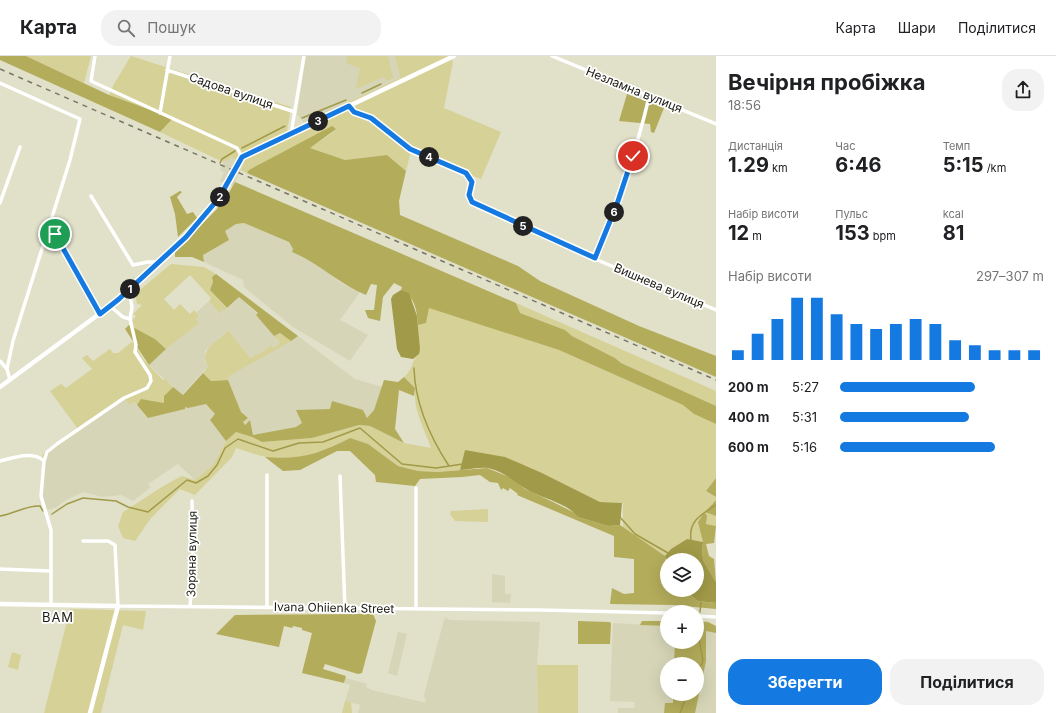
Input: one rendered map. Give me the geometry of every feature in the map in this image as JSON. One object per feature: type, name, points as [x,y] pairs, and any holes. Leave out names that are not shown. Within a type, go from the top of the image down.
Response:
[{"type":"street","points":[[96,56],[90,81],[237,148],[242,157]]},
{"type":"street","points":[[160,113],[170,56]]},
{"type":"street","points":[[291,134],[304,56]]},
{"type":"street","points":[[0,387],[110,306],[186,237],[219,198],[242,157],[454,56]]},
{"type":"street","name":"Незламна вулиця","points":[[552,56],[716,124]]},
{"type":"street","name":"Садова вулиця","points":[[167,70],[295,112]]},
{"type":"street","points":[[0,83],[80,119],[70,160],[12,341],[7,369],[10,380]]},
{"type":"street","points":[[595,258],[622,190],[649,97]]},
{"type":"street","name":"Вишнева вулиця","points":[[349,106],[354,112],[371,118],[410,149],[466,173],[472,182],[469,195],[472,202],[595,258],[716,310]]},
{"type":"street","points":[[0,203],[20,146]]},
{"type":"street","points":[[91,196],[133,265],[148,262],[159,262]]},
{"type":"street","points":[[48,231],[55,234],[100,314]]},
{"type":"street","points":[[50,605],[51,530],[41,496],[44,461],[47,452],[124,398],[147,388],[151,381],[150,375],[135,352],[136,345],[130,319],[132,307],[129,290]]},
{"type":"street","points":[[110,306],[123,317],[130,319]]},
{"type":"street","points":[[0,361],[7,369]]},
{"type":"street","points":[[0,461],[32,455],[38,456],[44,461]]},
{"type":"street","points":[[267,475],[267,607]]},
{"type":"street","points":[[340,476],[345,608]]},
{"type":"street","points":[[416,488],[416,609]]},
{"type":"street","name":"Зоряна вулиця","points":[[190,607],[193,562],[192,501]]},
{"type":"street","points":[[83,541],[108,541],[115,545],[118,606],[90,713]]},
{"type":"street","points":[[0,569],[50,571]]},
{"type":"street","name":"Ivana Ohiienka Street","points":[[0,604],[660,613]]},
{"type":"street","points":[[704,616],[716,617]]},
{"type":"shaded area","points":[[0,56],[26,56],[109,95],[173,118],[160,132],[0,60]]},
{"type":"shaded area","points":[[26,56],[91,56],[84,83]]},
{"type":"shaded area","points":[[131,56],[291,107],[287,131],[400,78],[395,56],[451,56],[453,62],[444,108],[501,132],[481,179],[411,151],[406,171],[387,155],[345,160],[310,148],[336,130],[249,170],[247,173],[241,170],[244,163],[230,157],[227,161],[224,160],[223,162],[160,132],[172,118],[109,95]]},
{"type":"shaded area","points":[[306,56],[395,56],[400,78],[304,123],[297,114]]},
{"type":"shaded area","points":[[348,56],[388,56],[393,78],[387,81],[383,77],[356,89],[360,68],[346,63]]},
{"type":"shaded area","points":[[627,94],[664,108],[654,133],[651,132],[650,124],[619,121]]},
{"type":"shaded area","points":[[332,126],[336,129],[310,148],[345,160],[387,155],[406,171],[399,201],[400,215],[518,266],[540,281],[639,326],[716,356],[716,377],[247,173],[249,170]]},
{"type":"shaded area","points":[[230,157],[244,163],[233,186],[220,181],[224,172],[220,170],[224,160]]},
{"type":"shaded area","points":[[235,182],[516,303],[520,313],[565,330],[572,336],[615,358],[621,363],[716,406],[716,424],[694,414],[683,405],[559,350],[429,308],[426,323],[418,325],[416,309],[412,300],[401,290],[402,287],[394,283],[383,297],[380,321],[368,318],[365,310],[374,310],[377,285],[371,284],[366,295],[292,252],[293,249],[289,242],[244,223],[236,224],[225,231],[229,240],[203,255],[204,262],[192,257],[175,257],[175,251],[217,209],[222,197],[226,198]]},
{"type":"shaded area","points":[[180,191],[182,192],[177,197],[187,214],[193,212],[197,218],[178,237],[175,214],[170,197]]},
{"type":"shaded area","points":[[244,223],[289,242],[293,249],[292,252],[307,258],[324,268],[338,281],[360,292],[340,320],[368,335],[350,361],[293,327],[244,287],[243,280],[204,262],[203,255],[228,240],[225,231],[236,224]]},
{"type":"shaded area","points":[[171,264],[204,267],[216,274],[212,277],[213,282],[210,290],[227,309],[224,311],[222,308],[220,314],[209,301],[211,298],[190,275],[164,299],[174,310],[180,304],[190,314],[194,310],[199,316],[196,319],[199,323],[166,349],[155,339],[129,325],[136,316],[133,314],[142,305],[137,304],[135,294]]},
{"type":"shaded area","points":[[216,274],[298,336],[291,341],[280,333],[274,336],[256,315],[258,313],[239,297],[227,308],[210,290],[213,282],[212,277]]},
{"type":"shaded area","points":[[401,290],[409,293],[417,316],[420,349],[419,354],[413,359],[401,357],[397,349],[391,299],[393,295]]},
{"type":"shaded area","points":[[239,297],[258,314],[256,315],[280,342],[274,348],[271,345],[264,351],[250,358],[228,330],[205,351],[205,361],[208,366],[182,395],[149,365],[175,340],[199,323],[196,319],[199,316],[196,313],[209,301],[219,313],[222,308],[225,311]]},
{"type":"shaded area","points":[[516,303],[716,391],[716,406],[621,363],[615,358],[572,336],[565,330],[520,313]]},
{"type":"shaded area","points":[[429,307],[559,350],[683,405],[694,414],[716,424],[716,478],[706,491],[716,497],[716,500],[705,512],[716,516],[716,526],[699,522],[703,542],[687,539],[671,549],[668,553],[660,553],[623,528],[623,503],[600,502],[542,473],[486,454],[465,450],[460,470],[437,472],[418,471],[398,466],[379,452],[350,438],[309,455],[288,458],[266,457],[236,448],[232,457],[195,495],[180,489],[151,518],[135,541],[123,538],[118,526],[123,512],[182,476],[195,480],[214,464],[226,441],[236,432],[262,442],[312,438],[358,425],[370,426],[404,443],[431,448],[417,411],[415,388],[404,377],[419,354],[418,325],[426,323]]},
{"type":"shaded area","points":[[129,325],[155,339],[166,349],[149,365],[125,329]]},
{"type":"shaded area","points":[[228,330],[250,358],[264,351],[271,345],[274,348],[280,342],[274,336],[280,333],[291,341],[229,376],[228,380],[211,381],[203,373],[208,366],[206,360],[207,350]]},
{"type":"shaded area","points":[[298,336],[355,379],[382,387],[374,410],[367,418],[363,410],[330,409],[297,411],[302,423],[296,427],[253,435],[250,421],[244,425],[243,422],[248,418],[241,412],[229,386],[228,376]]},
{"type":"shaded area","points":[[133,341],[143,359],[163,380],[165,379],[173,387],[164,396],[164,403],[141,399],[137,405],[134,402],[129,405],[125,399],[51,451],[42,465],[42,456],[45,452],[78,429],[50,391],[61,384],[66,388],[92,369],[82,358],[87,355],[93,361],[110,349],[113,353],[118,353]]},
{"type":"shaded area","points":[[203,373],[211,381],[228,380],[241,412],[248,418],[243,422],[245,425],[250,420],[253,435],[296,427],[302,423],[296,410],[330,409],[332,401],[363,410],[367,418],[374,410],[384,380],[398,382],[404,377],[415,388],[414,396],[399,390],[395,429],[404,443],[370,426],[359,425],[312,438],[262,442],[236,432],[226,441],[210,420],[215,414],[206,404],[188,408],[185,407],[185,409],[148,418],[137,405],[141,399],[164,403],[164,396],[173,387],[183,395]]},
{"type":"shaded area","points":[[124,398],[129,405],[134,402],[148,418],[185,409],[185,407],[188,408],[206,404],[215,414],[210,420],[226,441],[214,464],[195,480],[178,464],[148,484],[151,487],[133,501],[121,495],[103,497],[83,492],[66,500],[55,508],[46,510],[42,493],[47,455],[55,447]]},
{"type":"shaded area","points":[[350,438],[368,444],[398,466],[418,471],[437,472],[487,468],[512,478],[525,489],[575,513],[578,517],[608,526],[620,525],[661,553],[660,597],[693,597],[698,601],[716,603],[716,609],[704,608],[704,605],[610,604],[612,588],[624,594],[634,593],[634,559],[614,557],[614,536],[517,495],[518,494],[510,488],[508,491],[503,488],[501,490],[498,483],[490,482],[480,475],[420,479],[415,486],[376,482],[375,475],[350,451],[337,451],[300,470],[283,471],[265,457],[299,457],[328,448]]},
{"type":"shaded area","points":[[465,450],[505,457],[542,473],[600,502],[622,503],[620,525],[608,526],[578,517],[561,504],[526,489],[493,469],[485,468],[460,470]]},
{"type":"shaded area","points":[[716,478],[716,497],[706,491]]},
{"type":"shaded area","points":[[716,500],[716,516],[705,512]]},
{"type":"shaded area","points":[[488,509],[488,522],[455,521],[450,514],[451,511]]},
{"type":"shaded area","points":[[704,513],[707,515],[706,524],[716,526],[714,543],[706,544],[709,556],[714,559],[716,582],[704,562],[704,553],[702,553],[703,542],[698,522]]},
{"type":"shaded area","points":[[687,539],[703,542],[702,553],[668,553],[671,549]]},
{"type":"shaded area","points":[[704,562],[716,582],[716,603],[698,601],[693,597],[704,597]]},
{"type":"shaded area","points":[[492,574],[505,576],[505,594],[511,594],[510,603],[492,602]]},
{"type":"shaded area","points":[[70,609],[146,611],[143,630],[123,625],[101,713],[44,713]]},
{"type":"shaded area","points":[[373,614],[376,621],[362,673],[358,674],[325,664],[323,669],[346,676],[344,683],[302,673],[312,633],[302,630],[302,628],[284,626],[279,647],[216,634],[235,615]]},
{"type":"shaded area","points":[[446,618],[450,620],[540,622],[537,665],[538,713],[358,713],[360,705],[345,701],[350,685],[344,683],[346,678],[367,684],[366,687],[372,690],[426,703],[424,695],[444,620]]},
{"type":"shaded area","points":[[578,621],[611,623],[610,644],[578,644]]},
{"type":"shaded area","points":[[642,621],[660,621],[660,626],[640,625]]},
{"type":"shaded area","points":[[704,622],[716,626],[716,633],[706,631],[706,661],[704,670],[704,657],[674,657],[675,649],[704,649]]},
{"type":"shaded area","points":[[613,623],[660,626],[660,649],[704,649],[704,630],[716,633],[716,713],[618,713],[618,708],[634,708],[635,702],[610,701]]},
{"type":"shaded area","points":[[398,632],[407,634],[397,676],[388,673]]},
{"type":"shaded area","points":[[12,652],[21,655],[18,670],[8,667]]},
{"type":"shaded area","points":[[537,665],[578,665],[578,713],[538,713]]},
{"type":"shaded area","points":[[345,701],[351,702],[352,713],[342,713]]},
{"type":"shaded area","points":[[673,701],[698,701],[695,713],[664,713],[665,703],[673,703]]},
{"type":"waterway","points":[[362,93],[381,84]]},
{"type":"waterway","points":[[302,118],[346,100]]},
{"type":"waterway","points":[[242,148],[285,126]]},
{"type":"waterway","points":[[220,163],[222,159],[235,151]]},
{"type":"waterway","points":[[414,368],[417,394],[425,419],[442,455],[449,466]]},
{"type":"waterway","points":[[52,514],[67,504],[83,498],[116,501],[128,507],[148,512],[187,480],[196,483],[208,476],[217,465],[225,448],[238,439],[273,451],[299,443],[323,442],[360,428],[402,464],[436,468],[463,464]]},
{"type":"waterway","points":[[691,540],[691,533],[694,523],[701,515],[716,505]]},
{"type":"waterway","points":[[0,516],[35,506],[40,506],[43,511]]},
{"type":"waterway","points":[[619,516],[635,534],[668,553]]},
{"type":"waterway","points":[[701,649],[702,657]]},
{"type":"waterway","points":[[680,713],[684,701]]},
{"type":"railway","points":[[0,69],[716,380]]},
{"type":"district","name":"BAM","points":[[58,617]]},
{"type":"route","points":[[55,234],[100,314],[119,299],[186,237],[219,198],[242,157],[349,106],[354,112],[371,118],[410,149],[466,173],[472,182],[469,195],[472,202],[595,258],[617,204],[633,156]]}]
